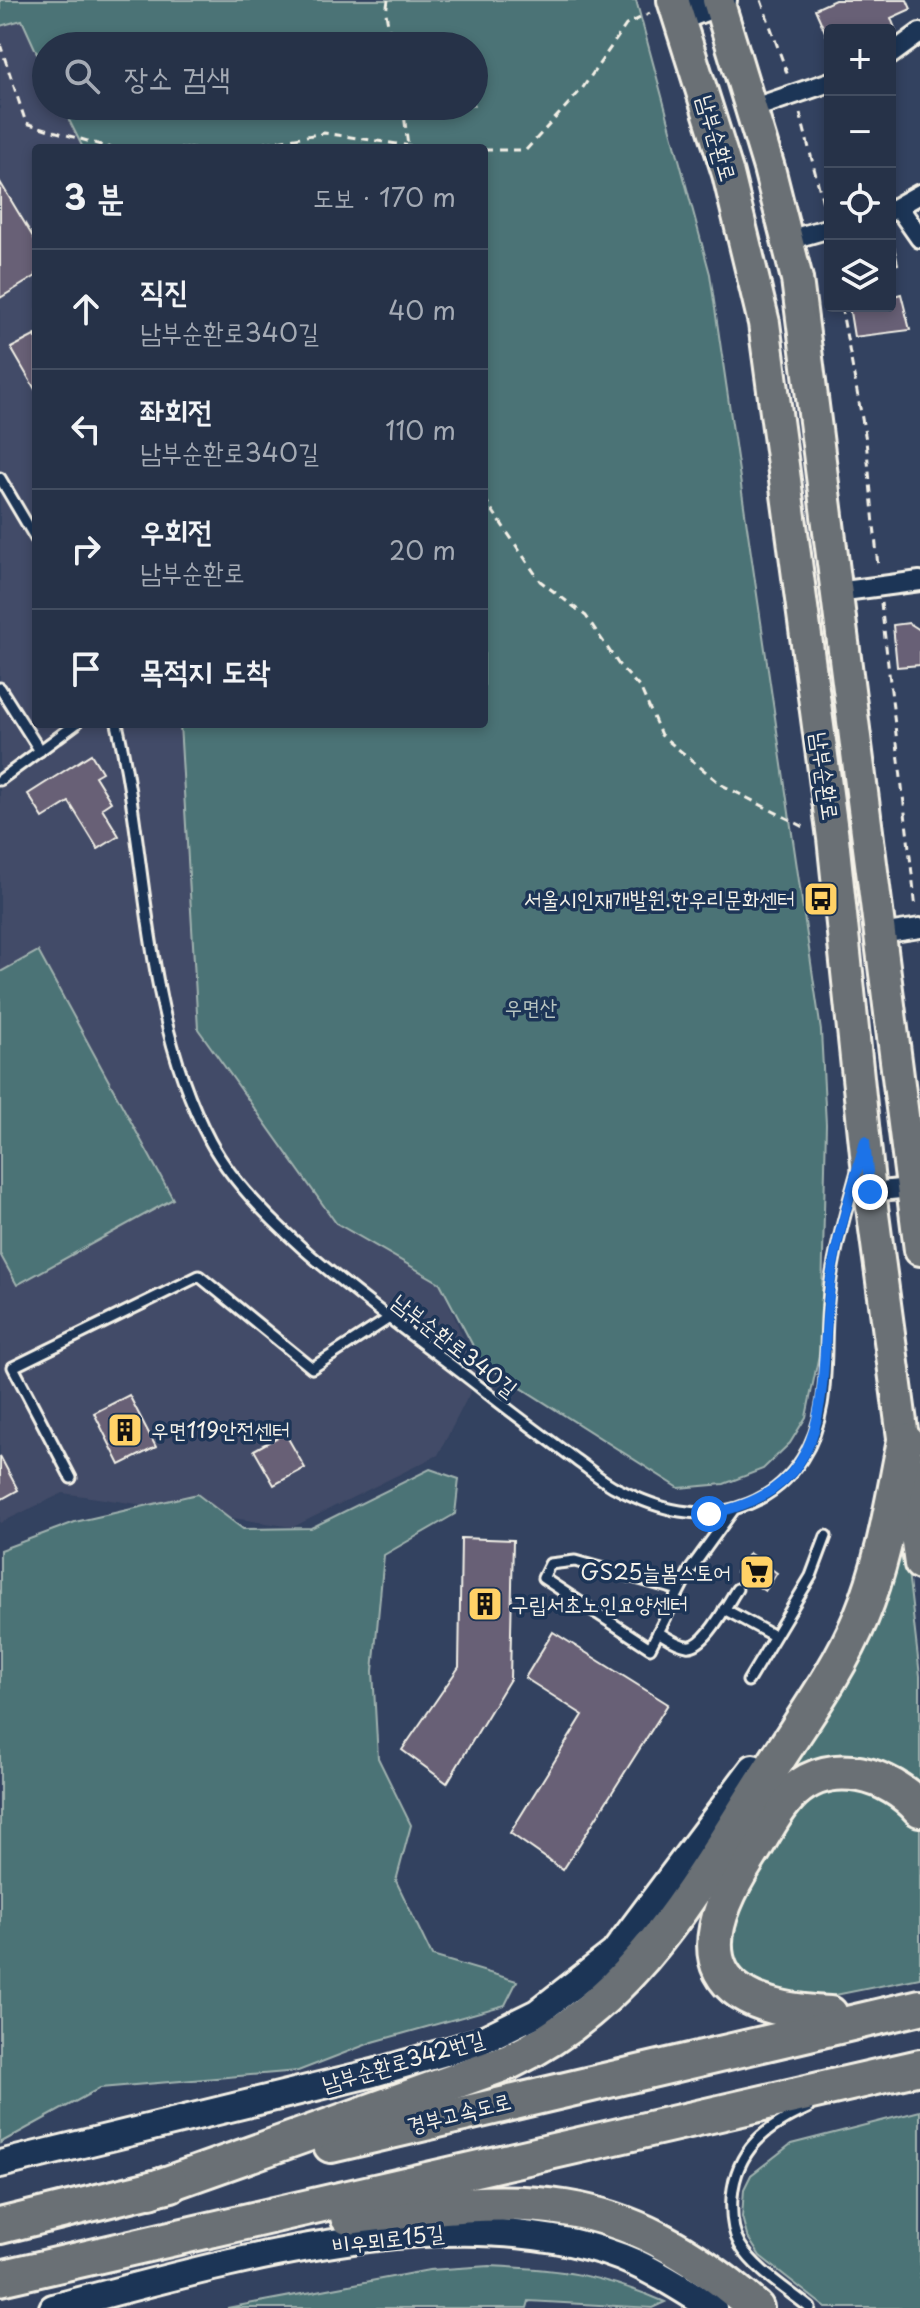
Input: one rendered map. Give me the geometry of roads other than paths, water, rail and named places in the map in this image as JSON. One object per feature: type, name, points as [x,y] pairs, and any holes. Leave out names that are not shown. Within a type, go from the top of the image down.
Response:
[{"type":"highway","points":[[150,2190],[509,2062],[565,2031],[623,1983],[670,1926],[824,1687],[860,1618],[881,1553],[905,1441]]},
{"type":"highway","points":[[870,2015],[782,2010],[741,1993],[726,1978],[717,1959],[715,1936],[718,1914],[727,1892],[776,1816],[803,1785],[833,1774],[864,1775],[892,1785],[920,1809]]},
{"type":"highway","name":"경부고속도로","points":[[0,2226],[870,2015],[917,2007]]},
{"type":"highway","points":[[0,2278],[920,2067]]},
{"type":"highway","points":[[162,2242],[495,2202],[574,2208],[632,2224],[668,2243],[756,2308]]},
{"type":"main road","name":"남부순환로","points":[[720,1],[788,240],[803,316],[880,934],[916,1188],[920,1250]]},
{"type":"main road","name":"남부순환로","points":[[667,10],[728,174],[764,323],[833,838],[870,1192],[920,1564]]},
{"type":"street","points":[[667,10],[720,1]]},
{"type":"street","points":[[896,51],[920,33]]},
{"type":"street","name":"남부순환로","points":[[751,109],[824,84]]},
{"type":"street","points":[[896,209],[920,194]]},
{"type":"street","points":[[896,211],[920,238]]},
{"type":"street","points":[[788,240],[824,230]]},
{"type":"street","points":[[837,592],[880,586],[917,586]]},
{"type":"street","points":[[880,934],[919,928]]},
{"type":"street","points":[[870,1192],[916,1188]]},
{"type":"street","name":"남부순환로342번길","points":[[0,2164],[373,2073],[476,2043],[537,2013],[614,1953],[740,1788],[810,1683],[860,1618]]},
{"type":"street","name":"비우뫼로15길","points":[[53,2308],[280,2254],[409,2232],[503,2231],[555,2239],[634,2263],[713,2308]]},
{"type":"lane","points":[[0,478],[32,532]]},
{"type":"lane","points":[[0,688],[40,751]]},
{"type":"lane","points":[[1,778],[71,728]]},
{"type":"lane","name":"남부순환로340길","points":[[118,728],[130,778],[160,991],[177,1065],[211,1143],[258,1205],[311,1254],[616,1489],[676,1510],[709,1514],[734,1509],[774,1490],[802,1459],[821,1413],[829,1293],[865,1141]]},
{"type":"lane","points":[[71,1478],[13,1367],[199,1276],[312,1368],[391,1317]]},
{"type":"lane","points":[[679,1590],[575,1561],[560,1560],[546,1570],[543,1578],[650,1648],[679,1590],[734,1509]]},
{"type":"lane","points":[[748,1681],[811,1576],[826,1536]]},
{"type":"lane","points":[[658,1632],[686,1646],[694,1646],[704,1640],[737,1589]]},
{"type":"lane","points":[[724,1609],[774,1636]]},
{"type":"lane","points":[[828,2099],[883,2075]]},
{"type":"lane","points":[[810,2308],[741,2247],[731,2205],[739,2166],[754,2142],[778,2122],[814,2106]]},
{"type":"place","name":"서울시인재개발원.한우리문화센터","points":[[821,899]]},
{"type":"place","name":"우면119안전센터","points":[[125,1430]]},
{"type":"place","name":"GS25늘봄스토어","points":[[757,1572]]},
{"type":"place","name":"구립서초노인요양센터","points":[[485,1604]]},
{"type":"park label","name":"우면산","points":[[531,1007]]}]
